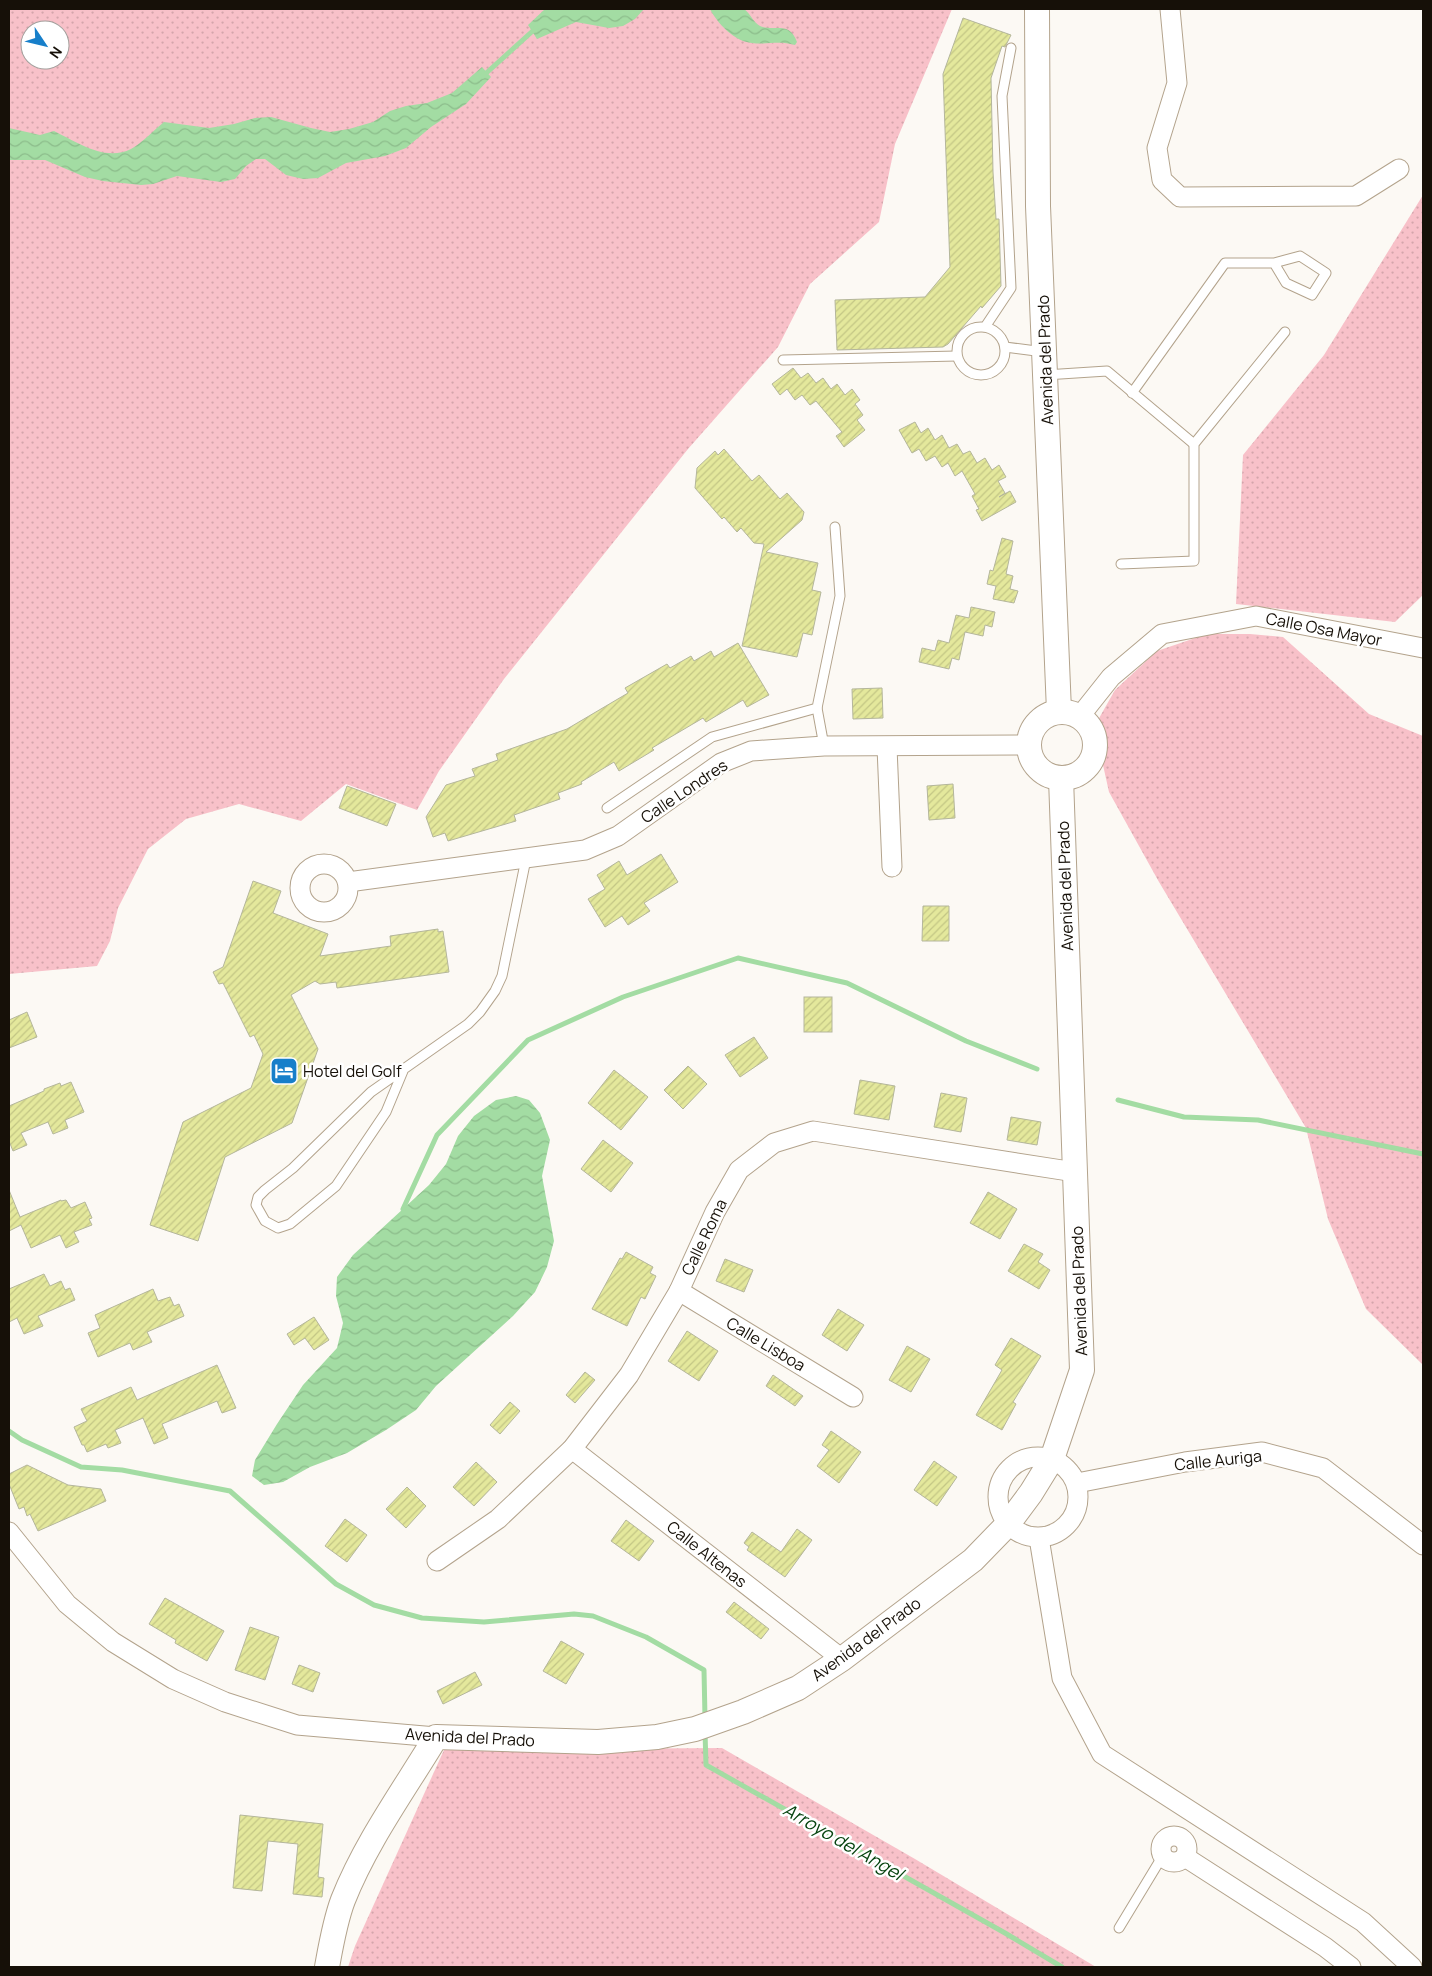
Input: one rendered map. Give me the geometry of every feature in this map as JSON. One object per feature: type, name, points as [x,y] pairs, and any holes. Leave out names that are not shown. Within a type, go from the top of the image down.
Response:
[{"type":"street","name":"Avenida del Prado","points":[[1036,9],[1038,206],[1045,364],[1070,714]]},
{"type":"street","points":[[1170,9],[1177,83],[1157,148],[1162,180],[1180,197],[1356,196],[1399,169]]},
{"type":"street","name":"Calle Osa Mayor","points":[[1070,714],[1162,634],[1256,616],[1423,648]]},
{"type":"street","points":[[1070,714],[1090,727],[1095,740],[1094,754],[1086,767],[1075,775],[1061,778],[1052,777],[1038,768],[1030,753],[1028,745],[1032,729],[1043,717],[1070,714]]},
{"type":"street","name":"Calle Londres","points":[[348,882],[585,850],[618,836],[721,763],[751,751],[824,746],[1028,745]]},
{"type":"street","points":[[886,747],[892,867]]},
{"type":"street","name":"Avenida del Prado","points":[[9,1532],[67,1604],[113,1642],[173,1679],[226,1702],[297,1725],[436,1736],[598,1742],[657,1737],[695,1728],[743,1712],[798,1688],[842,1659],[973,1560],[1008,1524],[1031,1493],[1052,1458],[1082,1370],[1061,778]]},
{"type":"street","name":"Calle Roma","points":[[437,1561],[498,1519],[572,1449],[629,1375],[679,1291],[715,1212],[739,1170],[774,1143],[813,1131],[1075,1172]]},
{"type":"street","name":"Calle Lisboa","points":[[679,1291],[853,1397]]},
{"type":"street","name":"Calle Altenas","points":[[572,1449],[842,1659]]},
{"type":"street","name":"Calle Auriga","points":[[1077,1483],[1185,1462],[1262,1452],[1323,1468],[1423,1545]]},
{"type":"street","points":[[1038,1457],[1052,1458],[1071,1473],[1077,1483],[1078,1509],[1072,1520],[1063,1530],[1052,1536],[1039,1538],[1022,1534],[1008,1524],[1001,1513],[998,1500],[999,1487],[1004,1475],[1014,1465],[1025,1459],[1038,1457]]},
{"type":"street","points":[[1039,1538],[1062,1678],[1102,1754],[1363,1922],[1412,1967]]},
{"type":"street","points":[[327,1967],[333,1934],[343,1901],[354,1876],[436,1736]]},
{"type":"street","points":[[1162,1857],[1176,1863],[1185,1857],[1325,1947],[1351,1967]]},
{"type":"lane","points":[[985,327],[1011,288],[1002,96],[1011,48]]},
{"type":"lane","points":[[1132,393],[1225,263],[1274,263],[1300,256],[1326,273],[1312,295],[1286,283],[1274,263]]},
{"type":"lane","points":[[985,327],[994,331],[1001,338],[1005,347],[1003,362],[992,373],[978,375],[964,369],[957,356],[958,344],[964,334],[974,328],[985,327]]},
{"type":"lane","points":[[1121,564],[1194,561],[1194,444],[1285,332]]},
{"type":"lane","points":[[1005,347],[1045,364],[1107,372],[1194,444]]},
{"type":"lane","points":[[784,360],[957,356]]},
{"type":"lane","points":[[824,746],[817,708],[840,596],[835,527]]},
{"type":"lane","points":[[607,808],[712,737],[817,708]]},
{"type":"lane","points":[[403,1071],[386,1112],[336,1186],[290,1224],[278,1228],[265,1221],[256,1205],[258,1197],[293,1168],[370,1092],[403,1071],[468,1024],[495,991],[506,958],[526,859]]},
{"type":"lane","points":[[1119,1928],[1162,1857]]},
{"type":"shaded area","points":[[9,9],[952,9],[895,144],[879,222],[810,284],[778,347],[688,449],[504,679],[439,771],[417,810],[346,784],[301,821],[239,804],[186,819],[148,849],[118,908],[110,941],[97,966],[9,974]]},
{"type":"shaded area","points":[[1423,195],[1423,595],[1395,622],[1236,604],[1243,455],[1324,355]]},
{"type":"shaded area","points":[[1207,634],[1250,634],[1283,637],[1369,714],[1423,736],[1423,1365],[1366,1309],[1328,1219],[1306,1128],[1159,882],[1109,792],[1101,756],[1098,720],[1115,690],[1157,651]]},
{"type":"shaded area","points":[[722,1748],[915,1859],[1096,1967],[348,1967],[355,1946],[444,1750]]},
{"type":"water","points":[[545,9],[644,9],[635,19],[623,26],[609,28],[576,22],[537,39],[528,25]]},
{"type":"water","points":[[710,9],[744,9],[760,26],[786,29],[794,35],[797,42],[795,45],[746,42],[727,31]]},
{"type":"water","points":[[482,67],[491,77],[466,104],[431,127],[406,148],[385,156],[346,163],[318,178],[303,179],[286,175],[265,159],[256,159],[246,166],[235,179],[221,182],[177,176],[153,184],[141,185],[85,177],[45,160],[9,160],[9,128],[40,135],[54,131],[91,149],[111,153],[131,149],[164,122],[209,128],[255,118],[271,117],[330,132],[349,129],[373,122],[390,111],[406,106],[427,103],[452,93]]},
{"type":"water","points":[[516,1096],[529,1100],[540,1113],[550,1140],[542,1176],[554,1241],[547,1267],[535,1292],[513,1316],[436,1386],[416,1410],[347,1453],[310,1467],[283,1482],[264,1485],[252,1476],[255,1460],[303,1385],[337,1348],[343,1323],[336,1296],[337,1277],[353,1255],[429,1185],[446,1164],[458,1136],[474,1116],[496,1100]]},
{"type":"building","points":[[963,18],[1011,35],[1005,47],[1002,46],[991,78],[993,172],[996,219],[999,219],[1001,286],[948,344],[943,347],[837,350],[835,300],[925,297],[950,267],[943,74]]},
{"type":"building","points":[[793,368],[801,378],[808,373],[816,383],[823,378],[831,389],[837,384],[845,395],[852,389],[860,400],[855,404],[863,415],[857,420],[865,430],[844,447],[836,436],[842,432],[816,401],[810,405],[802,395],[795,400],[787,389],[780,395],[772,384]]},
{"type":"building","points":[[915,422],[921,433],[928,428],[935,440],[942,435],[949,448],[957,444],[963,454],[970,451],[977,463],[985,458],[992,470],[999,465],[1006,477],[998,481],[1005,493],[999,497],[1010,491],[1016,502],[982,521],[976,510],[979,509],[972,496],[975,494],[962,471],[955,476],[948,463],[942,467],[935,456],[926,461],[919,449],[912,453],[899,430]]},
{"type":"building","points":[[724,449],[752,481],[759,475],[780,499],[787,493],[804,512],[802,520],[766,552],[818,563],[812,590],[821,592],[812,635],[803,633],[797,657],[742,646],[764,544],[754,543],[741,528],[737,532],[724,517],[722,519],[695,488],[697,468],[715,451],[718,455]]},
{"type":"building","points":[[1002,538],[1013,541],[1006,574],[1013,576],[1010,589],[1018,591],[1014,603],[993,599],[996,586],[987,584],[990,570],[993,571]]},
{"type":"building","points":[[971,607],[995,612],[992,627],[985,625],[983,636],[965,632],[959,660],[952,658],[949,669],[919,662],[922,648],[935,651],[938,640],[949,643],[956,615],[969,618]]},
{"type":"building","points":[[738,643],[769,695],[747,707],[743,700],[706,722],[703,718],[652,748],[654,750],[619,771],[614,762],[581,782],[582,784],[558,793],[560,799],[514,815],[516,821],[448,841],[445,833],[433,837],[426,817],[446,785],[475,776],[472,769],[498,760],[496,754],[567,729],[628,693],[625,688],[667,664],[670,668],[691,656],[694,661],[711,651],[714,657]]},
{"type":"building","points":[[882,688],[883,718],[853,719],[852,689]]},
{"type":"building","points":[[953,784],[955,818],[929,820],[927,786]]},
{"type":"building","points":[[347,786],[396,804],[387,826],[339,808]]},
{"type":"building","points":[[661,854],[678,882],[644,903],[650,911],[628,925],[622,916],[605,927],[588,899],[605,889],[597,875],[619,861],[627,875]]},
{"type":"building","name":"Hotel del Golf","points":[[253,881],[281,891],[273,913],[328,934],[320,956],[391,946],[390,936],[438,929],[438,932],[443,931],[449,972],[337,988],[336,982],[320,984],[315,981],[291,995],[318,1049],[292,1123],[225,1157],[198,1241],[150,1225],[183,1122],[251,1088],[263,1054],[254,1035],[250,1037],[223,983],[219,984],[213,972],[223,967]]},
{"type":"building","points":[[923,906],[949,906],[949,941],[922,941]]},
{"type":"building","points":[[804,997],[832,997],[832,1032],[804,1032]]},
{"type":"building","points":[[27,1012],[37,1037],[9,1048],[9,1020]]},
{"type":"building","points":[[754,1037],[768,1058],[740,1077],[725,1055]]},
{"type":"building","points":[[688,1066],[707,1084],[683,1109],[664,1090]]},
{"type":"building","points":[[614,1070],[648,1097],[621,1130],[588,1103]]},
{"type":"building","points":[[860,1080],[895,1086],[889,1120],[854,1114]]},
{"type":"building","points":[[71,1082],[84,1112],[65,1120],[68,1128],[53,1134],[48,1122],[21,1133],[27,1145],[13,1151],[9,1141],[9,1106],[44,1091],[44,1089],[60,1083],[61,1086]]},
{"type":"building","points":[[941,1093],[967,1098],[961,1132],[934,1127]]},
{"type":"building","points":[[1011,1117],[1041,1122],[1037,1145],[1007,1140]]},
{"type":"building","points":[[603,1140],[633,1163],[611,1192],[581,1169]]},
{"type":"building","points":[[9,1190],[20,1217],[61,1200],[66,1200],[71,1208],[85,1202],[92,1218],[89,1219],[92,1225],[74,1232],[79,1242],[66,1248],[60,1235],[31,1248],[21,1225],[9,1231]]},
{"type":"building","points":[[988,1192],[1017,1209],[1000,1239],[970,1223]]},
{"type":"building","points":[[1024,1244],[1043,1254],[1038,1262],[1050,1270],[1039,1289],[1008,1271]]},
{"type":"building","points":[[626,1252],[653,1267],[650,1273],[656,1276],[645,1299],[641,1297],[627,1326],[592,1309],[620,1258],[622,1259]]},
{"type":"building","points":[[725,1259],[753,1270],[744,1292],[716,1281]]},
{"type":"building","points":[[44,1274],[50,1286],[61,1281],[65,1290],[70,1288],[75,1300],[38,1316],[43,1326],[24,1334],[17,1318],[9,1322],[9,1289]]},
{"type":"building","points":[[153,1289],[158,1301],[170,1297],[174,1306],[179,1304],[184,1316],[147,1332],[152,1342],[133,1350],[130,1343],[98,1357],[88,1333],[100,1328],[95,1315]]},
{"type":"building","points":[[838,1309],[864,1325],[847,1351],[822,1335]]},
{"type":"building","points":[[314,1317],[329,1340],[314,1350],[305,1338],[294,1345],[287,1334]]},
{"type":"building","points":[[687,1331],[718,1351],[699,1381],[668,1361]]},
{"type":"building","points":[[1011,1338],[1041,1356],[1013,1402],[1016,1404],[1002,1430],[976,1415],[1002,1370],[995,1365]]},
{"type":"building","points":[[907,1346],[930,1359],[911,1392],[889,1380]]},
{"type":"building","points":[[217,1365],[236,1408],[222,1413],[217,1401],[162,1424],[168,1438],[154,1444],[143,1418],[115,1430],[121,1443],[108,1448],[106,1444],[87,1452],[84,1445],[82,1445],[74,1427],[87,1421],[81,1409],[131,1387],[137,1400]]},
{"type":"building","points":[[585,1372],[595,1380],[575,1403],[566,1395]]},
{"type":"building","points":[[773,1375],[803,1396],[795,1406],[766,1386]]},
{"type":"building","points":[[510,1402],[520,1411],[500,1434],[490,1425]]},
{"type":"building","points":[[831,1431],[861,1452],[839,1483],[817,1466],[829,1450],[822,1445]]},
{"type":"building","points":[[934,1461],[957,1477],[937,1506],[914,1490]]},
{"type":"building","points":[[476,1462],[497,1482],[474,1506],[453,1487]]},
{"type":"building","points":[[27,1465],[68,1485],[101,1489],[106,1501],[38,1531],[30,1514],[27,1516],[24,1507],[19,1509],[9,1484],[9,1474]]},
{"type":"building","points":[[407,1487],[426,1506],[406,1528],[386,1509]]},
{"type":"building","points":[[345,1519],[367,1535],[347,1562],[325,1546]]},
{"type":"building","points":[[626,1520],[654,1541],[639,1561],[611,1541]]},
{"type":"building","points":[[797,1529],[812,1540],[785,1577],[747,1550],[749,1547],[744,1543],[752,1532],[781,1552]]},
{"type":"building","points":[[165,1598],[224,1631],[207,1661],[175,1643],[176,1640],[149,1624]]},
{"type":"building","points":[[734,1602],[769,1629],[761,1639],[726,1612]]},
{"type":"building","points":[[250,1627],[279,1637],[265,1680],[235,1670]]},
{"type":"building","points":[[561,1641],[584,1654],[566,1684],[543,1671]]},
{"type":"building","points":[[299,1665],[320,1673],[313,1692],[292,1684]]},
{"type":"building","points":[[475,1672],[482,1685],[443,1704],[437,1691]]},
{"type":"building","points":[[240,1815],[323,1824],[318,1877],[324,1878],[322,1897],[293,1894],[298,1844],[268,1841],[262,1891],[233,1888]]},
{"type":"waterway","points":[[483,76],[536,28]]},
{"type":"waterway","points":[[403,1209],[437,1135],[528,1040],[623,997],[738,958],[847,983],[966,1041],[1037,1069]]},
{"type":"waterway","points":[[1118,1100],[1184,1117],[1258,1120],[1423,1154]]},
{"type":"waterway","points":[[9,1431],[22,1440],[81,1467],[122,1470],[230,1491],[336,1584],[374,1605],[422,1618],[484,1622],[574,1614],[593,1616],[646,1637],[704,1670],[705,1718]]},
{"type":"waterway","name":"Arroyo del Angel","points":[[705,1732],[706,1765],[1062,1967]]},
{"type":"place","name":"Hotel del Golf","points":[[284,1071]]}]
